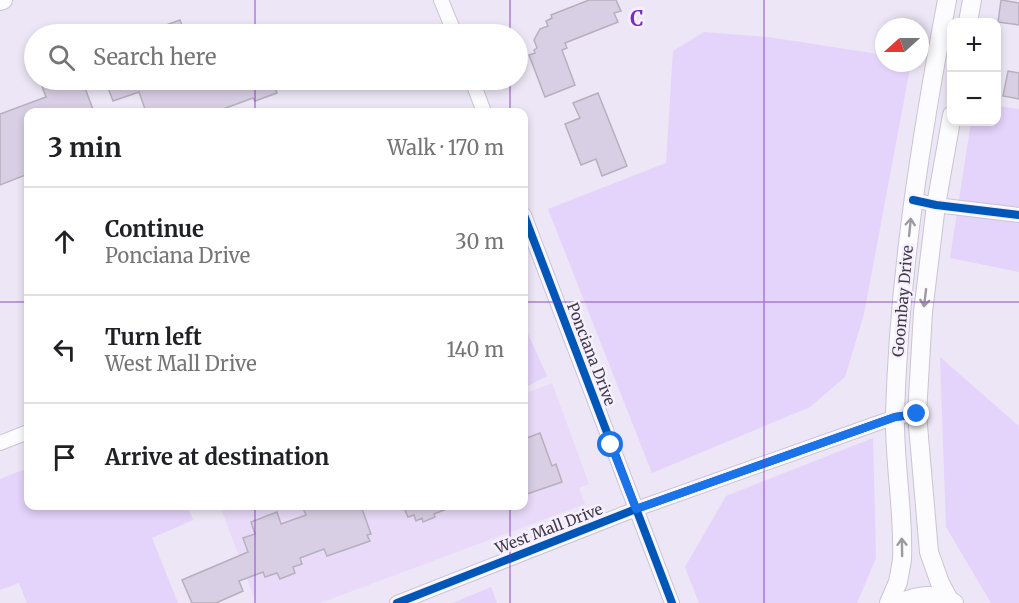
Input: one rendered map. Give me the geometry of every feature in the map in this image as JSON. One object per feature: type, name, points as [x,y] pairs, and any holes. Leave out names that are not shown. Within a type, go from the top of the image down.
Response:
[{"type":"main road","name":"Goombay Drive","points":[[889,603],[898,582],[903,548],[895,417],[901,308],[913,200],[944,60],[947,0]]},
{"type":"main road","points":[[969,18],[972,0]]},
{"type":"main road","name":"Goombay Drive","points":[[949,126],[936,205],[923,312],[917,414],[927,538],[933,565],[951,601]]},
{"type":"main road","points":[[900,603],[912,598],[931,596],[951,601]]},
{"type":"street","points":[[441,0],[451,24]]},
{"type":"street","points":[[476,90],[482,108]]},
{"type":"street","points":[[913,200],[1019,215]]},
{"type":"street","name":"Ponciana Drive","points":[[528,239],[672,603]]},
{"type":"street","name":"West Mall Drive","points":[[397,603],[636,509],[895,417],[917,414]]},
{"type":"street","points":[[0,443],[24,434]]},
{"type":"shaded area","points":[[704,32],[768,37],[875,54],[875,72],[909,72],[864,314],[845,377],[810,407],[652,473],[548,209],[666,163],[673,51]]},
{"type":"shaded area","points":[[1001,107],[1019,109],[1019,272],[950,258],[970,126],[1001,126]]},
{"type":"shaded area","points":[[528,334],[547,376],[528,386]]},
{"type":"shaded area","points":[[940,357],[1019,426],[1019,603],[991,603],[946,527]]},
{"type":"shaded area","points":[[552,383],[589,484],[579,488],[585,504],[320,603],[256,603],[222,511],[528,510],[528,392]]},
{"type":"shaded area","points":[[873,438],[876,558],[857,603],[699,603],[685,567],[726,496]]},
{"type":"shaded area","points":[[24,470],[24,510],[189,510],[193,520],[152,538],[178,603],[27,603],[19,583],[0,590],[0,479]]},
{"type":"shaded area","points":[[491,587],[497,603],[453,603]]},
{"type":"building","points":[[589,0],[616,0],[621,11],[614,13],[618,22],[565,43],[567,48],[562,50],[575,85],[545,97],[529,55],[535,53],[534,50],[537,48],[534,40],[540,29],[548,26],[546,21],[552,18],[551,15]]},
{"type":"building","points":[[1001,0],[1019,3],[1019,25],[1001,22],[1001,18],[999,18]]},
{"type":"building","points":[[180,20],[181,24],[169,24]]},
{"type":"building","points":[[1008,71],[1019,73],[1019,99],[1003,96]]},
{"type":"building","points":[[43,90],[86,90],[92,108],[24,108],[24,176],[0,185],[0,114],[46,97]]},
{"type":"building","points":[[109,90],[276,90],[277,93],[255,101],[253,98],[226,108],[145,108],[139,92],[113,101]]},
{"type":"building","points":[[598,93],[627,166],[602,176],[596,159],[581,165],[565,124],[580,118],[573,103]]},
{"type":"building","points":[[540,433],[552,466],[556,464],[562,482],[528,494],[528,438]]},
{"type":"building","points":[[304,510],[362,510],[371,534],[367,535],[370,541],[327,556],[324,549],[300,558],[302,564],[293,567],[295,573],[280,579],[277,573],[265,577],[263,572],[239,581],[243,591],[216,603],[192,603],[182,580],[248,552],[243,538],[255,534],[251,522],[277,512],[281,524],[306,515]]},
{"type":"building","points":[[405,510],[444,510],[423,522],[422,518],[416,521],[414,515],[408,517]]},
{"type":"cycle path","points":[[913,200],[1019,215]]},
{"type":"cycle path","points":[[528,225],[672,603]]},
{"type":"cycle path","points":[[397,603],[636,509],[895,417],[917,414]]},
{"type":"route","points":[[611,445],[636,509],[895,417],[917,414]]}]
